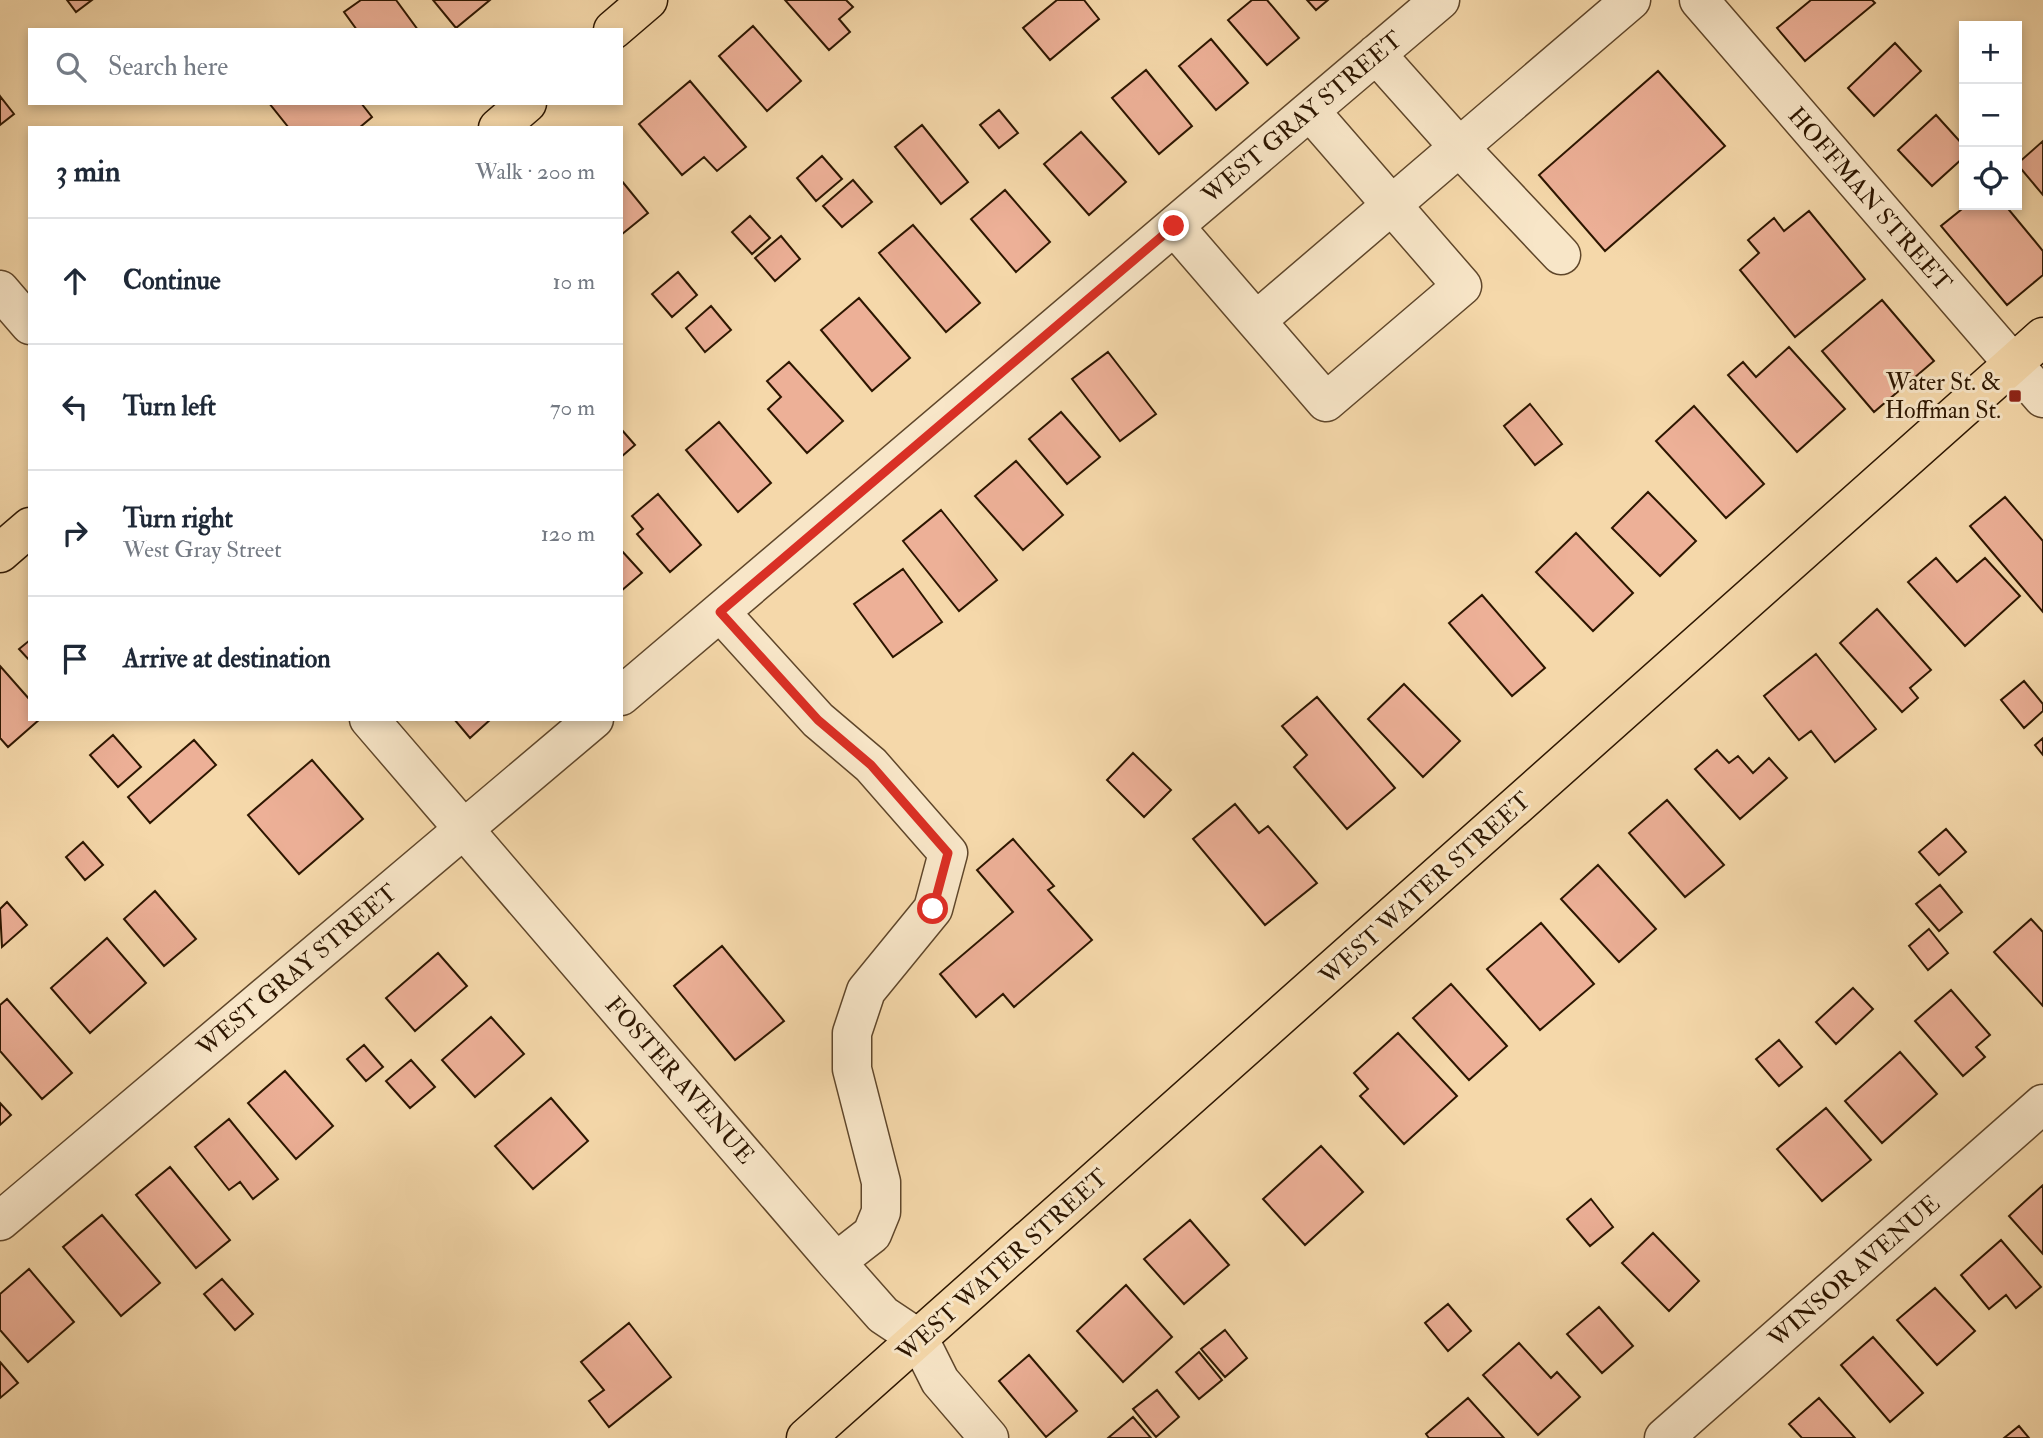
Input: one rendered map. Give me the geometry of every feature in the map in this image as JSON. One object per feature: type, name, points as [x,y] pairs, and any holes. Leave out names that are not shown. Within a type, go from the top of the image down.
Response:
[{"type":"main road","points":[[615,28],[648,0]]},
{"type":"main road","points":[[500,126],[525,105]]},
{"type":"main road","name":"WEST WATER STREET","points":[[806,1438],[2043,337]]},
{"type":"main road","points":[[0,553],[28,529]]},
{"type":"street","name":"WEST GRAY STREET","points":[[623,694],[1440,0]]},
{"type":"street","points":[[1256,321],[1631,0]]},
{"type":"street","name":"HOFFMAN STREET","points":[[1699,0],[2043,398]]},
{"type":"street","points":[[1376,54],[1561,255]]},
{"type":"street","points":[[1174,226],[1326,402],[1462,286],[1310,111]]},
{"type":"street","points":[[0,290],[28,323]]},
{"type":"street","points":[[720,612],[818,720],[871,765],[948,853],[933,909],[866,991],[852,1032],[852,1069],[881,1182],[881,1212],[872,1234],[836,1262]]},
{"type":"street","name":"FOSTER AVENUE","points":[[371,721],[883,1315],[919,1339],[940,1381],[989,1438]]},
{"type":"street","name":"WEST GRAY STREET","points":[[0,1221],[592,721]]},
{"type":"street","name":"WINSOR AVENUE","points":[[1664,1438],[2043,1104]]},
{"type":"building","points":[[67,0],[92,0],[76,12]]},
{"type":"building","points":[[361,0],[396,0],[417,28],[356,28],[344,12]]},
{"type":"building","points":[[433,0],[490,0],[456,28]]},
{"type":"building","points":[[785,0],[846,0],[853,7],[839,19],[850,32],[829,50]]},
{"type":"building","points":[[1057,0],[1084,0],[1099,19],[1050,60],[1023,28]]},
{"type":"building","points":[[1252,0],[1267,0],[1299,38],[1267,65],[1228,20]]},
{"type":"building","points":[[1307,0],[1328,0],[1316,10]]},
{"type":"building","points":[[1811,0],[1872,0],[1875,3],[1805,61],[1777,28]]},
{"type":"building","points":[[753,26],[801,81],[767,111],[719,56]]},
{"type":"building","points":[[1211,39],[1248,83],[1216,110],[1179,66]]},
{"type":"building","points":[[1895,43],[1921,71],[1874,116],[1848,88]]},
{"type":"building","points":[[1146,70],[1192,126],[1159,154],[1112,98]]},
{"type":"building","points":[[1658,71],[1725,146],[1605,251],[1539,175]]},
{"type":"building","points":[[690,81],[746,147],[717,171],[704,157],[682,175],[639,124]]},
{"type":"building","points":[[0,96],[14,114],[0,125]]},
{"type":"building","points":[[271,105],[363,105],[372,117],[361,126],[287,126]]},
{"type":"building","points":[[999,110],[1018,133],[999,148],[980,125]]},
{"type":"building","points":[[1936,115],[1959,140],[1959,162],[1932,186],[1898,150]]},
{"type":"building","points":[[922,125],[968,182],[941,204],[895,147]]},
{"type":"building","points":[[1081,132],[1126,182],[1089,215],[1044,164]]},
{"type":"building","points":[[2043,141],[2043,195],[2022,170],[2022,160]]},
{"type":"building","points":[[822,156],[842,179],[816,201],[797,178]]},
{"type":"building","points":[[853,180],[872,202],[842,227],[823,206]]},
{"type":"building","points":[[623,182],[648,213],[623,233]]},
{"type":"building","points":[[1005,190],[1050,242],[1016,272],[971,219]]},
{"type":"building","points":[[1961,210],[2009,210],[2043,251],[2043,275],[2007,305],[1941,226]]},
{"type":"building","points":[[1809,211],[1865,279],[1795,337],[1740,270],[1759,253],[1748,240],[1774,218],[1784,231]]},
{"type":"building","points":[[750,216],[770,238],[752,254],[732,232]]},
{"type":"building","points":[[913,225],[980,303],[946,332],[879,253]]},
{"type":"building","points":[[781,236],[800,259],[775,281],[755,258]]},
{"type":"building","points":[[678,272],[697,295],[672,317],[652,294]]},
{"type":"building","points":[[859,298],[910,358],[872,391],[821,330]]},
{"type":"building","points":[[1882,300],[1934,361],[1874,412],[1822,351]]},
{"type":"building","points":[[711,306],[731,330],[705,352],[686,328]]},
{"type":"building","points":[[1789,347],[1845,409],[1797,452],[1728,375],[1743,362],[1756,377]]},
{"type":"building","points":[[1108,352],[1156,414],[1120,441],[1072,379]]},
{"type":"building","points":[[789,362],[843,421],[807,453],[768,409],[781,397],[767,381]]},
{"type":"building","points":[[1530,404],[1562,444],[1535,465],[1504,426]]},
{"type":"building","points":[[1694,406],[1764,484],[1726,518],[1656,441]]},
{"type":"building","points":[[1061,412],[1100,457],[1067,484],[1029,439]]},
{"type":"building","points":[[719,422],[771,483],[738,512],[686,450]]},
{"type":"building","points":[[623,431],[635,445],[623,455]]},
{"type":"building","points":[[1016,461],[1063,515],[1023,550],[975,496]]},
{"type":"building","points":[[1648,492],[1696,541],[1660,576],[1612,528]]},
{"type":"building","points":[[658,494],[701,545],[670,572],[637,534],[643,529],[632,516]]},
{"type":"building","points":[[2005,497],[2043,541],[2043,612],[1970,526]]},
{"type":"building","points":[[941,510],[997,580],[959,611],[903,541]]},
{"type":"building","points":[[1576,533],[1633,593],[1593,631],[1536,572]]},
{"type":"building","points":[[623,552],[642,573],[623,589]]},
{"type":"building","points":[[1936,558],[1957,582],[1985,558],[2020,596],[1965,646],[1908,582]]},
{"type":"building","points":[[903,569],[942,622],[893,657],[854,604]]},
{"type":"building","points":[[1482,595],[1545,668],[1512,696],[1449,623]]},
{"type":"building","points":[[1877,609],[1931,670],[1910,688],[1918,698],[1902,712],[1840,643]]},
{"type":"building","points":[[28,642],[28,659],[19,649]]},
{"type":"building","points":[[1816,654],[1876,729],[1835,762],[1811,731],[1799,740],[1764,696]]},
{"type":"building","points":[[0,666],[28,698],[28,721],[38,721],[8,747],[0,738]]},
{"type":"building","points":[[2024,681],[2043,704],[2043,711],[2024,728],[2001,700]]},
{"type":"building","points":[[1404,684],[1460,741],[1423,777],[1368,719]]},
{"type":"building","points":[[1317,697],[1395,788],[1347,829],[1294,767],[1307,755],[1282,726]]},
{"type":"building","points":[[456,721],[489,721],[470,738]]},
{"type":"building","points":[[113,735],[141,767],[118,787],[90,755]]},
{"type":"building","points":[[2043,738],[2043,755],[2035,745]]},
{"type":"building","points":[[194,740],[216,765],[150,823],[128,797]]},
{"type":"building","points":[[1717,750],[1729,763],[1738,756],[1753,773],[1769,758],[1787,778],[1740,819],[1695,769]]},
{"type":"building","points":[[1133,753],[1171,790],[1144,817],[1107,780]]},
{"type":"building","points":[[312,760],[363,819],[299,874],[248,815]]},
{"type":"building","points":[[1667,800],[1724,865],[1685,897],[1629,833]]},
{"type":"building","points":[[1235,804],[1259,833],[1268,826],[1317,883],[1265,925],[1193,839]]},
{"type":"building","points":[[1946,829],[1966,852],[1939,875],[1919,852]]},
{"type":"building","points":[[1013,839],[1054,886],[1048,890],[1092,940],[1014,1007],[1003,994],[976,1017],[940,974],[1013,912],[977,870]]},
{"type":"building","points":[[83,842],[103,865],[85,880],[66,857]]},
{"type":"building","points":[[1598,865],[1656,929],[1619,962],[1561,899]]},
{"type":"building","points":[[1940,885],[1962,912],[1939,931],[1916,904]]},
{"type":"building","points":[[155,891],[196,939],[164,966],[124,919]]},
{"type":"building","points":[[7,902],[27,925],[2,947],[0,909]]},
{"type":"building","points":[[2031,919],[2043,932],[2043,1006],[1994,952]]},
{"type":"building","points":[[1541,923],[1594,984],[1540,1030],[1487,969]]},
{"type":"building","points":[[1929,929],[1948,953],[1928,970],[1909,946]]},
{"type":"building","points":[[107,938],[146,983],[90,1033],[51,988]]},
{"type":"building","points":[[722,946],[784,1021],[735,1060],[674,986]]},
{"type":"building","points":[[438,953],[467,986],[415,1031],[386,998]]},
{"type":"building","points":[[1451,984],[1507,1046],[1469,1080],[1413,1018]]},
{"type":"building","points":[[1853,988],[1873,1009],[1836,1044],[1816,1022]]},
{"type":"building","points":[[1951,990],[1990,1035],[1976,1047],[1985,1057],[1963,1076],[1915,1021]]},
{"type":"building","points":[[7,999],[72,1073],[42,1099],[0,1051],[0,1005]]},
{"type":"building","points":[[491,1017],[524,1054],[475,1097],[442,1060]]},
{"type":"building","points":[[1398,1033],[1457,1096],[1404,1144],[1360,1096],[1368,1089],[1354,1073]]},
{"type":"building","points":[[1779,1040],[1802,1067],[1779,1086],[1756,1059]]},
{"type":"building","points":[[364,1045],[383,1067],[366,1081],[347,1059]]},
{"type":"building","points":[[1900,1052],[1937,1094],[1882,1143],[1845,1101]]},
{"type":"building","points":[[411,1060],[435,1087],[410,1108],[386,1081]]},
{"type":"building","points":[[285,1071],[333,1126],[296,1159],[248,1103]]},
{"type":"building","points":[[551,1098],[588,1141],[533,1189],[495,1146]]},
{"type":"building","points":[[0,1103],[11,1115],[0,1125]]},
{"type":"building","points":[[1826,1108],[1871,1160],[1822,1201],[1777,1149]]},
{"type":"building","points":[[229,1119],[278,1179],[253,1199],[240,1182],[229,1190],[195,1147]]},
{"type":"building","points":[[1321,1146],[1363,1192],[1305,1245],[1263,1199]]},
{"type":"building","points":[[170,1167],[230,1240],[196,1268],[136,1195]]},
{"type":"building","points":[[2043,1185],[2043,1254],[2009,1216]]},
{"type":"building","points":[[1591,1199],[1613,1227],[1590,1246],[1567,1219]]},
{"type":"building","points":[[102,1215],[160,1283],[121,1316],[63,1247]]},
{"type":"building","points":[[1190,1220],[1229,1265],[1184,1304],[1144,1259]]},
{"type":"building","points":[[1653,1233],[1699,1281],[1669,1311],[1622,1263]]},
{"type":"building","points":[[2001,1240],[2041,1287],[2016,1308],[2006,1295],[1989,1309],[1961,1275]]},
{"type":"building","points":[[29,1269],[74,1322],[28,1362],[0,1330],[0,1294]]},
{"type":"building","points":[[222,1279],[253,1314],[235,1330],[204,1294]]},
{"type":"building","points":[[1126,1285],[1172,1337],[1123,1382],[1077,1331]]},
{"type":"building","points":[[1935,1288],[1975,1331],[1937,1365],[1897,1320]]},
{"type":"building","points":[[1448,1304],[1471,1331],[1448,1351],[1425,1323]]},
{"type":"building","points":[[1599,1307],[1633,1346],[1602,1373],[1567,1334]]},
{"type":"building","points":[[629,1323],[671,1377],[609,1427],[589,1401],[604,1390],[581,1362]]},
{"type":"building","points":[[1225,1330],[1247,1358],[1225,1377],[1201,1349]]},
{"type":"building","points":[[1873,1337],[1923,1393],[1890,1422],[1841,1365]]},
{"type":"building","points":[[1519,1343],[1551,1378],[1557,1372],[1580,1397],[1538,1435],[1483,1375]]},
{"type":"building","points":[[1199,1352],[1222,1380],[1199,1399],[1176,1372]]},
{"type":"building","points":[[1029,1355],[1077,1411],[1046,1437],[999,1381]]},
{"type":"building","points":[[0,1362],[18,1383],[0,1398]]},
{"type":"building","points":[[1157,1390],[1179,1417],[1156,1437],[1133,1409]]},
{"type":"building","points":[[1468,1398],[1504,1438],[1429,1438],[1426,1434]]},
{"type":"building","points":[[1819,1398],[1855,1438],[1802,1438],[1789,1424]]},
{"type":"building","points":[[1133,1417],[1151,1438],[1108,1438]]},
{"type":"building","points":[[2019,1426],[2029,1438],[2004,1438]]},
{"type":"place","name":"Water St. & Hoffman St.","points":[[2015,396]]},
{"type":"route","points":[[933,909],[948,853],[871,765],[818,720],[720,612],[1174,226]]}]
